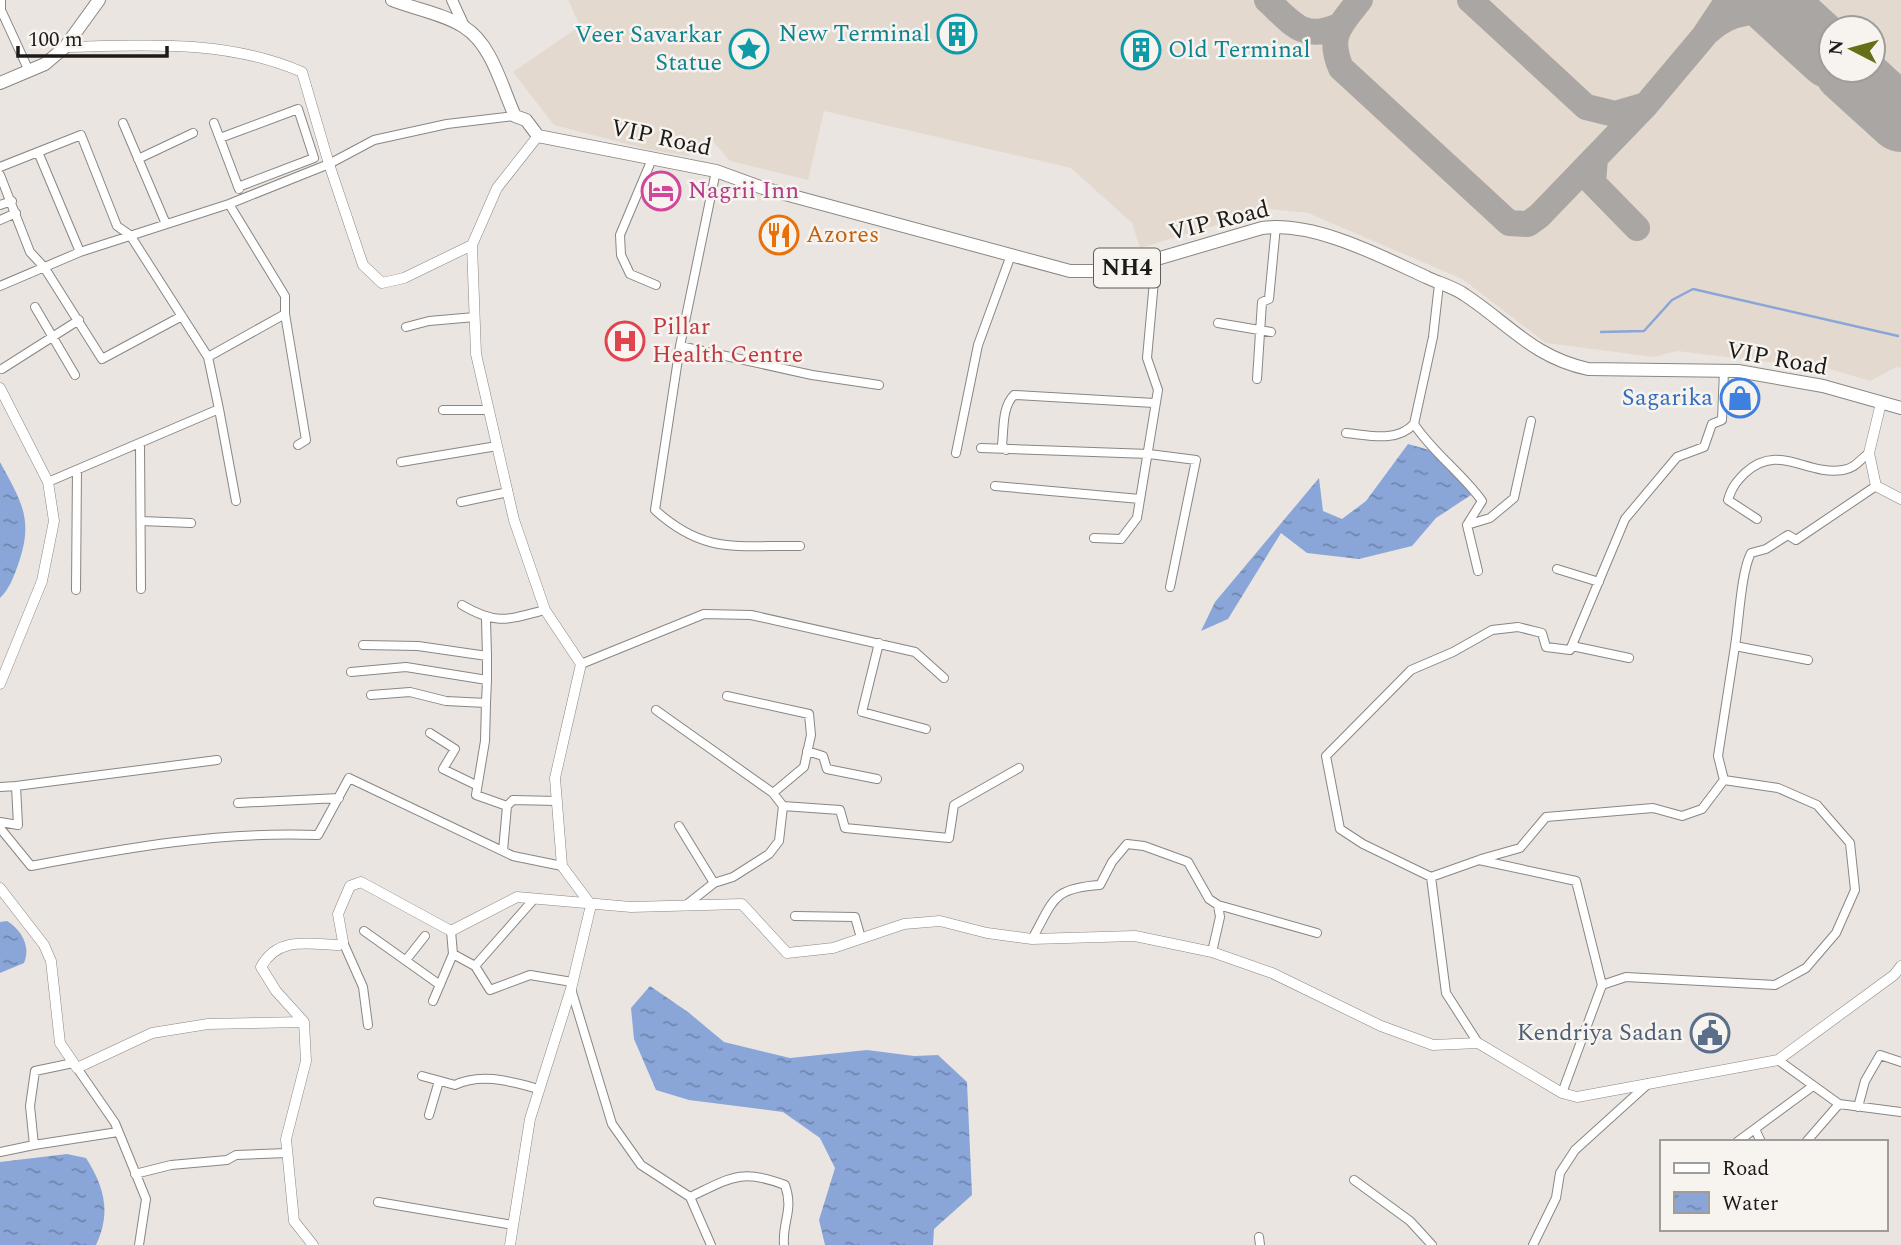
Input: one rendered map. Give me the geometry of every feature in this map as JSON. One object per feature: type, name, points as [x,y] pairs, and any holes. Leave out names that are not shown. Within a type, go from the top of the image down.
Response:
[{"type":"highway","points":[[0,83],[45,64],[65,47],[99,0]]},
{"type":"highway","points":[[392,0],[464,26],[485,48],[515,116],[526,120],[538,136]]},
{"type":"highway","name":"VIP Road","points":[[538,136],[716,171],[763,188],[1070,271],[1116,271],[1276,226],[1312,233],[1374,254],[1464,294],[1538,351],[1565,364],[1588,369],[1724,370],[1823,387],[1901,408]]},
{"type":"main road","points":[[452,0],[464,26]]},
{"type":"street","points":[[1,0],[1,10],[29,71]]},
{"type":"street","points":[[65,47],[173,44],[274,59],[302,72],[363,265],[382,283],[404,278],[472,245]]},
{"type":"street","points":[[220,138],[298,109],[314,158],[238,187]]},
{"type":"street","points":[[0,286],[80,252],[229,204],[329,164],[374,140],[447,124],[515,116]]},
{"type":"street","points":[[123,123],[166,224]]},
{"type":"street","points":[[214,123],[243,198]]},
{"type":"street","points":[[138,159],[193,133]]},
{"type":"street","points":[[0,167],[81,135],[117,226],[130,235],[208,357],[236,501]]},
{"type":"street","points":[[538,136],[497,188],[472,245],[476,354],[508,492],[545,610],[580,664],[555,778],[562,866],[591,905]]},
{"type":"street","points":[[38,152],[80,252]]},
{"type":"street","points":[[652,159],[620,236],[621,256],[631,274],[656,285]]},
{"type":"street","points":[[716,171],[680,346],[655,510],[676,529],[712,545],[800,546]]},
{"type":"street","points":[[0,175],[30,252],[44,267],[102,359],[182,316]]},
{"type":"street","points":[[0,205],[12,201]]},
{"type":"street","points":[[229,204],[285,296],[285,314],[306,440],[298,445]]},
{"type":"street","points":[[0,220],[16,213]]},
{"type":"street","points":[[1257,379],[1262,302],[1269,299],[1276,226]]},
{"type":"street","points":[[956,453],[978,345],[1011,255]]},
{"type":"street","points":[[1094,538],[1121,539],[1137,518],[1158,390],[1147,358],[1156,259]]},
{"type":"street","points":[[1346,433],[1386,437],[1407,432],[1414,424],[1433,337],[1439,284]]},
{"type":"street","points":[[35,307],[75,375]]},
{"type":"street","points":[[208,357],[285,314]]},
{"type":"street","points":[[406,327],[429,321],[475,317]]},
{"type":"street","points":[[2,369],[79,320]]},
{"type":"street","points":[[1218,323],[1271,332]]},
{"type":"street","points":[[680,346],[812,375],[878,385]]},
{"type":"street","points":[[1724,370],[1723,420],[1712,424],[1704,447],[1676,457],[1625,519],[1570,650],[1546,646],[1542,633],[1518,627],[1492,630],[1453,652],[1411,670],[1326,756],[1340,829],[1363,844],[1431,877],[1520,848],[1546,817],[1653,808],[1682,816],[1702,809],[1724,780]]},
{"type":"street","points":[[0,388],[48,482],[54,521],[42,581],[0,684]]},
{"type":"street","points":[[1006,450],[1002,445],[1005,417],[1008,401],[1014,395],[1154,402]]},
{"type":"street","points":[[1876,486],[1869,453],[1881,403]]},
{"type":"street","points":[[48,482],[219,408]]},
{"type":"street","points":[[443,410],[489,410]]},
{"type":"street","points":[[1467,525],[1490,518],[1514,498],[1531,421]]},
{"type":"street","points":[[1414,424],[1424,439],[1466,478],[1482,501],[1467,525],[1478,570]]},
{"type":"street","points":[[140,444],[141,589]]},
{"type":"street","points":[[401,462],[497,446]]},
{"type":"street","points":[[981,448],[1149,454],[1196,460],[1170,587]]},
{"type":"street","points":[[1757,519],[1728,500],[1732,486],[1750,469],[1769,459],[1840,471],[1855,467],[1869,453]]},
{"type":"street","points":[[76,590],[77,470]]},
{"type":"street","points":[[995,486],[1140,499]]},
{"type":"street","points":[[1876,486],[1901,499]]},
{"type":"street","points":[[1724,780],[1718,756],[1743,595],[1744,567],[1751,553],[1766,549],[1788,535],[1796,540],[1876,486]]},
{"type":"street","points":[[461,502],[508,492]]},
{"type":"street","points":[[141,522],[191,523]]},
{"type":"street","points":[[1557,569],[1599,582]]},
{"type":"street","points":[[462,605],[486,619],[517,617],[545,610]]},
{"type":"street","points":[[580,664],[704,614],[751,615],[915,652],[944,678]]},
{"type":"street","points":[[486,619],[485,741],[475,785],[476,795],[507,806]]},
{"type":"street","points":[[879,643],[862,712],[926,729]]},
{"type":"street","points":[[363,645],[418,646],[487,656]]},
{"type":"street","points":[[1572,646],[1629,658]]},
{"type":"street","points":[[1735,646],[1808,660]]},
{"type":"street","points":[[351,672],[406,667],[487,680]]},
{"type":"street","points":[[371,695],[410,692],[446,701],[486,703]]},
{"type":"street","points":[[727,696],[808,714],[811,735],[804,767],[798,768],[773,793]]},
{"type":"street","points":[[656,710],[773,793],[783,806],[779,841],[769,854],[733,877],[714,883],[685,906]]},
{"type":"street","points":[[430,733],[455,749],[443,769],[475,785]]},
{"type":"street","points":[[807,751],[823,756],[827,769],[877,779]]},
{"type":"street","points":[[0,787],[217,760]]},
{"type":"street","points":[[783,806],[840,810],[845,828],[949,838],[954,805],[1019,768]]},
{"type":"street","points":[[0,828],[31,866],[139,844],[271,833],[318,835],[349,778],[503,851],[562,866]]},
{"type":"street","points":[[1602,985],[1626,977],[1775,985],[1806,968],[1836,933],[1855,890],[1850,843],[1817,805],[1778,788],[1724,780]]},
{"type":"street","points":[[0,822],[18,825],[16,786]]},
{"type":"street","points":[[238,803],[339,798]]},
{"type":"street","points":[[503,851],[507,806],[513,800],[557,802]]},
{"type":"street","points":[[679,826],[714,883]]},
{"type":"street","points":[[1032,939],[1054,901],[1067,889],[1100,886],[1112,862],[1127,844],[1144,846],[1188,862],[1209,899],[1218,905],[1317,933]]},
{"type":"street","points":[[1479,860],[1576,881],[1602,985],[1562,1093]]},
{"type":"street","points":[[1431,877],[1446,993],[1478,1043],[1562,1093],[1577,1097],[1778,1060],[1894,975],[1901,966]]},
{"type":"street","points":[[368,1025],[363,988],[343,942],[338,914],[350,886],[361,882],[451,931]]},
{"type":"street","points":[[0,888],[44,946],[51,961],[60,1043],[118,1132],[146,1199],[139,1245]]},
{"type":"street","points":[[451,931],[517,897],[591,905],[742,904],[787,953],[833,948],[904,923],[940,921],[988,933],[1032,939],[1135,936],[1212,952],[1272,973],[1381,1026],[1433,1045],[1478,1043]]},
{"type":"street","points":[[475,966],[534,899]]},
{"type":"street","points":[[510,1245],[530,1119],[571,986],[591,905]]},
{"type":"street","points":[[1212,952],[1220,918],[1218,905]]},
{"type":"street","points":[[795,916],[855,918],[861,938]]},
{"type":"street","points":[[364,931],[440,985]]},
{"type":"street","points":[[433,1001],[453,954],[451,931]]},
{"type":"street","points":[[406,960],[425,936]]},
{"type":"street","points":[[313,1245],[294,1222],[286,1139],[306,1061],[304,1022],[276,991],[261,967],[267,956],[284,943],[339,945],[343,942]]},
{"type":"street","points":[[453,954],[475,966],[490,990],[530,975],[571,986]]},
{"type":"street","points":[[571,986],[612,1124],[641,1165],[690,1197],[711,1245]]},
{"type":"street","points":[[34,1145],[30,1106],[35,1072],[75,1066],[152,1033],[208,1024],[304,1022]]},
{"type":"street","points":[[1858,1107],[1865,1081],[1880,1055],[1901,1062]]},
{"type":"street","points":[[1778,1060],[1839,1104],[1901,1112]]},
{"type":"street","points":[[422,1076],[455,1086],[466,1080],[495,1078],[539,1089]]},
{"type":"street","points":[[429,1115],[439,1081]]},
{"type":"street","points":[[1533,1245],[1556,1198],[1560,1173],[1575,1150],[1649,1083]]},
{"type":"street","points":[[1740,1140],[1813,1086]]},
{"type":"street","points":[[1807,1140],[1839,1104]]},
{"type":"street","points":[[1755,1129],[1761,1140]]},
{"type":"street","points":[[0,1152],[118,1132]]},
{"type":"street","points":[[135,1174],[170,1165],[227,1160],[236,1155],[287,1153]]},
{"type":"street","points":[[690,1197],[737,1175],[768,1179],[785,1185],[790,1205],[783,1229],[784,1245]]},
{"type":"street","points":[[1354,1180],[1410,1221],[1432,1245]]},
{"type":"street","points":[[378,1202],[513,1225]]},
{"type":"shaded area","points":[[568,0],[1901,0],[1901,368],[1896,367],[1870,381],[1800,360],[1769,362],[1677,351],[1654,357],[1546,343],[1462,279],[1308,213],[1270,209],[1140,248],[1132,223],[1071,168],[824,111],[808,180],[730,161],[712,140],[688,156],[646,149],[554,125],[513,72],[580,26]]},
{"type":"water","points":[[1408,444],[1447,455],[1471,495],[1436,518],[1412,546],[1359,559],[1307,553],[1281,533],[1228,619],[1201,631],[1215,602],[1319,478],[1323,511],[1342,519],[1366,501]]},
{"type":"water","points":[[0,462],[20,500],[25,535],[18,565],[9,587],[0,598]]},
{"type":"water","points":[[7,921],[24,939],[26,957],[24,963],[0,973],[0,922]]},
{"type":"water","points":[[650,986],[688,1012],[724,1042],[790,1058],[867,1050],[914,1056],[938,1055],[967,1082],[972,1195],[934,1229],[933,1245],[825,1245],[819,1220],[835,1168],[820,1138],[783,1112],[689,1100],[656,1090],[634,1039],[631,1008]]},
{"type":"water","points":[[67,1154],[86,1158],[98,1180],[104,1211],[101,1233],[96,1245],[0,1245],[0,1162]]},
{"type":"waterway","points":[[1601,332],[1644,331],[1672,300],[1693,289],[1898,336]]},
{"type":"taxiway","points":[[1267,0],[1291,23],[1307,31],[1316,32],[1339,26]]},
{"type":"taxiway","points":[[1360,0],[1338,31],[1335,47],[1341,68],[1509,223],[1528,224],[1539,216],[1646,105]]},
{"type":"taxiway","points":[[1470,0],[1586,107],[1615,114],[1646,105],[1704,36],[1728,0]]},
{"type":"taxiway","points":[[1710,30],[1727,19],[1747,13],[1787,15]]},
{"type":"taxiway","points":[[1595,158],[1593,183],[1637,228]]},
{"type":"runway","points":[[1770,0],[1817,43]]},
{"type":"runway","points":[[1862,84],[1901,119]]},
{"type":"place","name":"New Terminal","points":[[957,34]]},
{"type":"place","name":"Veer Savarkar Statue","points":[[749,49]]},
{"type":"place","name":"Old Terminal","points":[[1141,50]]},
{"type":"place","name":"Nagrii Inn","points":[[661,191]]},
{"type":"place","name":"Azores","points":[[779,235]]},
{"type":"place","name":"Pillar Health Centre","points":[[625,341]]},
{"type":"place","name":"Sagarika","points":[[1740,398]]},
{"type":"place","name":"Kendriya Sadan","points":[[1710,1033]]}]
